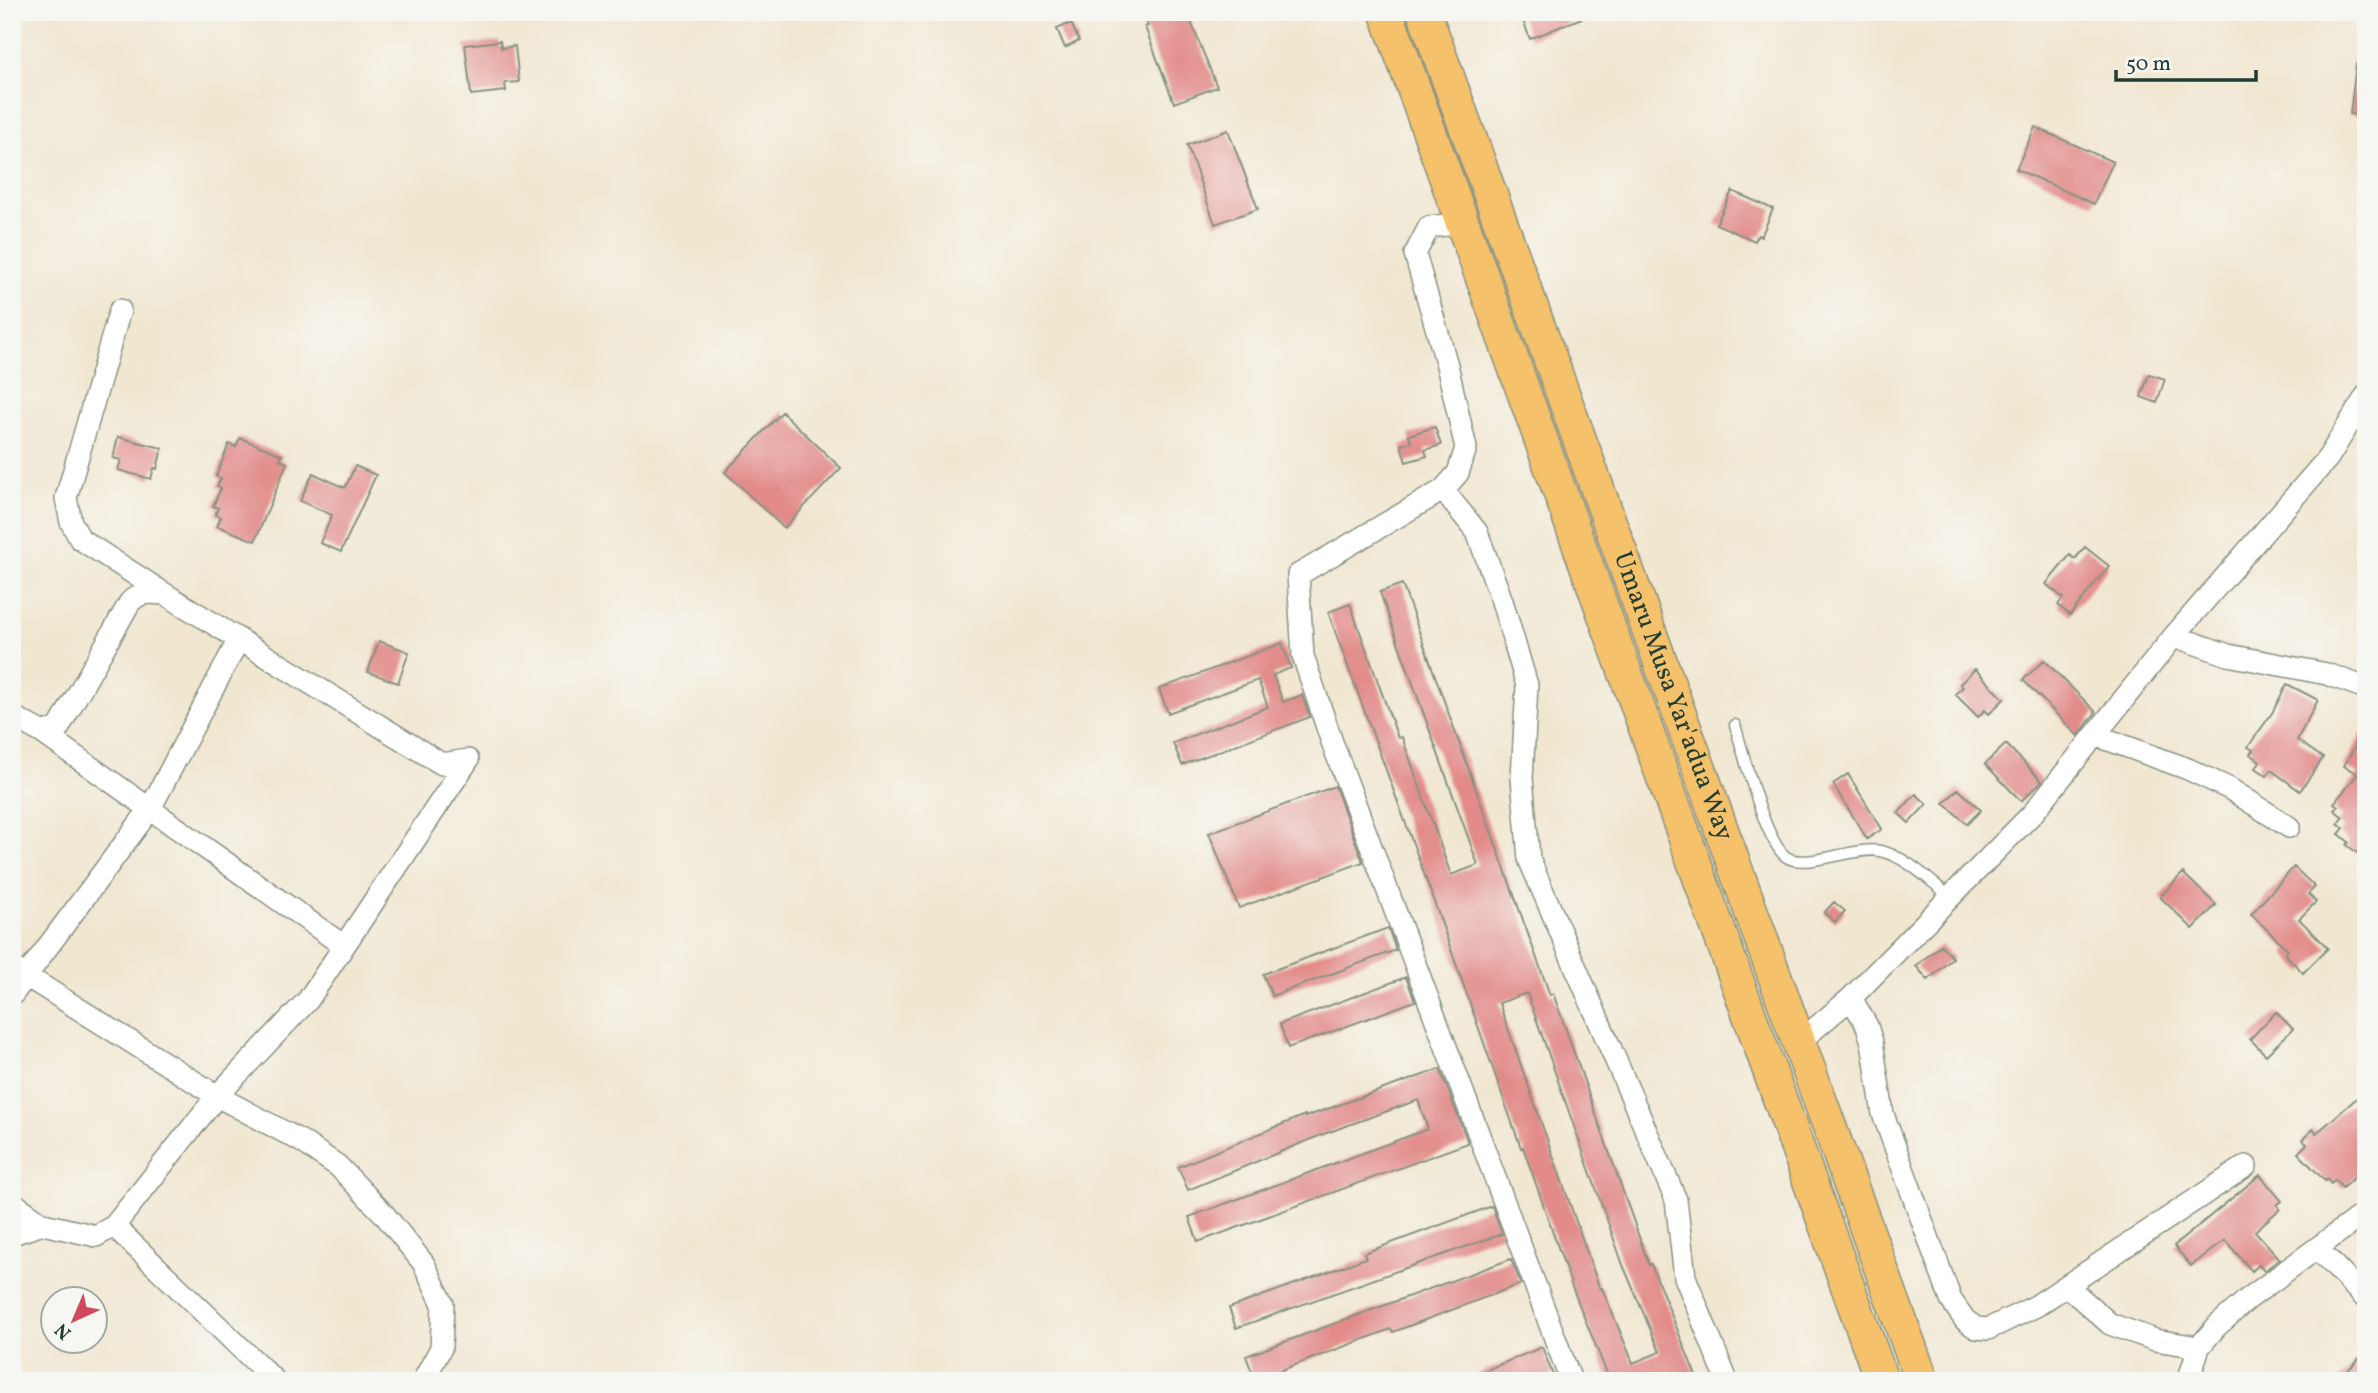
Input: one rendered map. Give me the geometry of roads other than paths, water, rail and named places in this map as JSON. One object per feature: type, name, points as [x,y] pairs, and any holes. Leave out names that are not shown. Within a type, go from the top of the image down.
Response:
[{"type":"main road","name":"Umaru Musa Yar'adua Way","points":[[1386,12],[1882,1381]]},
{"type":"main road","name":"Umaru Musa Yar'adua Way","points":[[1424,12],[1922,1381]]},
{"type":"street","points":[[1463,223],[1429,228],[1415,254],[1447,365],[1466,448],[1458,473],[1443,490],[1298,575],[1303,656],[1332,742],[1572,1381]]},
{"type":"street","points":[[12,1202],[43,1224],[96,1236],[114,1226],[217,1096],[308,1000],[468,760],[442,764],[80,539],[71,522],[66,498],[120,310]]},
{"type":"street","points":[[1800,1042],[1851,998],[2033,813],[2174,636],[2328,458],[2366,396]]},
{"type":"street","points":[[1443,490],[1477,532],[1502,601],[1527,685],[1522,778],[1528,859],[1676,1200],[1685,1277],[1727,1381]]},
{"type":"street","points":[[41,732],[58,729],[136,595],[165,594]]},
{"type":"street","points":[[2174,636],[2228,655],[2327,674],[2366,688]]},
{"type":"street","points":[[12,995],[19,971],[150,809],[239,639]]},
{"type":"street","points":[[12,716],[41,732],[344,946]]},
{"type":"street","points":[[2095,735],[2188,769],[2230,789],[2289,827]]},
{"type":"street","points":[[19,971],[217,1096],[301,1141],[338,1166],[384,1214],[424,1264],[443,1304],[441,1348],[423,1381]]},
{"type":"street","points":[[1851,998],[1867,1026],[1883,1114],[1951,1300],[1965,1320],[1976,1328],[1988,1329],[2036,1306],[2246,1166]]},
{"type":"street","points":[[2188,1381],[2199,1347],[2217,1325],[2366,1212]]},
{"type":"street","points":[[12,1234],[43,1224]]},
{"type":"street","points":[[114,1226],[275,1381]]},
{"type":"street","points":[[2318,1250],[2366,1298]]},
{"type":"street","points":[[2067,1286],[2110,1324],[2154,1340],[2199,1347]]},
{"type":"lane","points":[[1735,725],[1770,837],[1786,857],[1804,862],[1852,851],[1880,850],[1903,861],[1952,898]]}]
